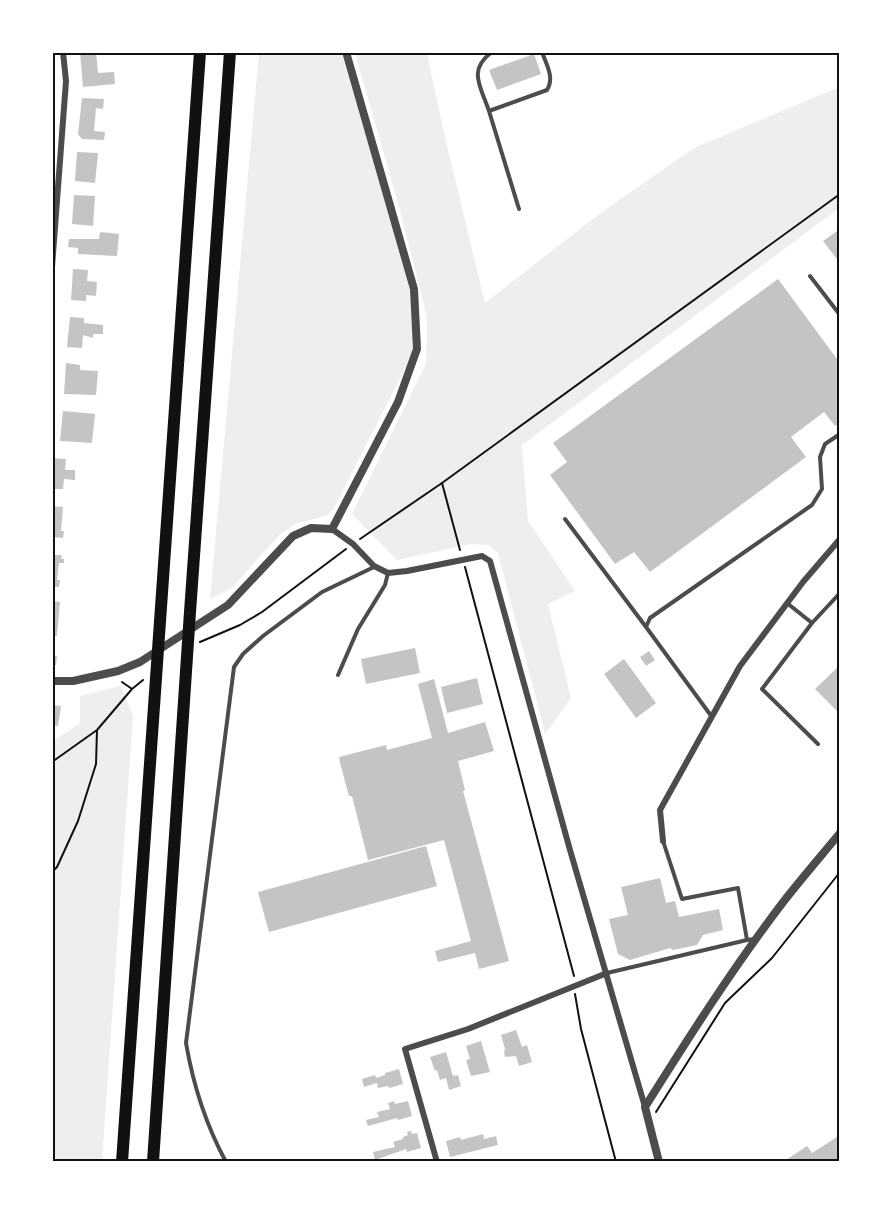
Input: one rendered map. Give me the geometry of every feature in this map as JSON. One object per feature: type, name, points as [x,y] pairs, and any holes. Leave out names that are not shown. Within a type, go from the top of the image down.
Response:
[{"type":"highway","points":[[122,1161],[200,52]]},
{"type":"highway","points":[[153,1161],[230,52]]},
{"type":"street","points":[[52,267],[66,81],[63,52]]},
{"type":"street","points":[[332,529],[398,402],[417,349],[414,289],[346,52]]},
{"type":"street","points":[[52,681],[73,681],[118,671],[140,662],[228,605],[293,536],[311,528],[332,529],[353,544],[374,566],[388,573],[482,556],[490,561],[659,1161]]},
{"type":"street","points":[[663,841],[660,810],[740,666],[787,603],[840,539]]},
{"type":"street","points":[[645,1107],[757,938],[840,833]]},
{"type":"street","points":[[437,1161],[405,1049],[468,1029],[607,974]]},
{"type":"lane","points":[[492,52],[480,63],[477,74],[519,209]]},
{"type":"lane","points":[[489,111],[547,90],[551,78],[542,52]]},
{"type":"lane","points":[[810,276],[840,315]]},
{"type":"lane","points":[[646,627],[650,618],[812,505],[822,489],[820,457],[825,444],[840,434]]},
{"type":"lane","points":[[565,519],[712,717]]},
{"type":"lane","points":[[226,1161],[216,1143],[191,1076],[186,1043],[234,667],[243,654],[263,636],[322,592],[374,566]]},
{"type":"lane","points":[[338,675],[358,629],[385,585],[388,573]]},
{"type":"lane","points":[[818,744],[762,689],[812,623],[840,593]]},
{"type":"lane","points":[[787,603],[812,623]]},
{"type":"lane","points":[[663,841],[682,899],[738,888],[747,940]]},
{"type":"lane","points":[[607,974],[757,938]]},
{"type":"path","points":[[192,646],[240,625],[262,612],[840,194]]},
{"type":"path","points":[[442,483],[574,976],[573,987],[581,1029],[616,1161]]},
{"type":"path","points":[[52,762],[97,730],[132,689],[144,679]]},
{"type":"path","points":[[52,877],[78,821],[96,764],[97,730]]},
{"type":"path","points":[[52,872],[57,867]]},
{"type":"path","points":[[649,1123],[725,1003],[772,958],[840,872]]},
{"type":"shaded area","points":[[259,53],[341,53],[413,289],[415,349],[333,510],[326,516],[297,523],[280,534],[232,588],[210,599]]},
{"type":"shaded area","points":[[355,53],[427,53],[485,303],[598,215],[694,148],[839,87],[839,208],[522,445],[528,521],[575,591],[548,604],[571,698],[545,734],[498,553],[489,545],[471,544],[397,560],[352,514],[426,364],[427,318],[400,210]]},
{"type":"shaded area","points":[[121,686],[133,716],[102,1161],[53,1161],[52,742],[80,723],[80,696]]},
{"type":"building","points":[[80,52],[96,52],[98,73],[114,72],[115,84],[83,87]]},
{"type":"building","points":[[534,54],[541,74],[497,90],[489,70]]},
{"type":"building","points":[[82,98],[104,99],[103,109],[96,108],[94,131],[105,132],[104,140],[82,139],[78,134]]},
{"type":"building","points":[[77,152],[98,153],[95,183],[75,181]]},
{"type":"building","points":[[74,195],[95,196],[93,226],[72,224]]},
{"type":"building","points":[[840,229],[840,263],[823,241]]},
{"type":"building","points":[[100,232],[119,234],[117,256],[78,254],[78,248],[68,247],[69,239],[99,239]]},
{"type":"building","points":[[73,269],[88,270],[87,281],[97,282],[96,296],[86,295],[86,301],[71,300]]},
{"type":"building","points":[[778,279],[840,363],[840,423],[835,426],[824,412],[791,437],[806,457],[650,572],[634,552],[615,564],[550,475],[567,462],[553,443]]},
{"type":"building","points":[[70,317],[84,318],[84,323],[103,325],[103,334],[93,334],[93,338],[83,335],[82,348],[67,347]]},
{"type":"building","points":[[66,363],[80,365],[80,370],[98,371],[96,395],[64,394]]},
{"type":"building","points":[[63,411],[95,414],[92,443],[60,441]]},
{"type":"building","points":[[52,458],[66,459],[65,470],[75,470],[75,480],[64,479],[63,489],[52,489]]},
{"type":"building","points":[[52,506],[63,507],[61,531],[64,531],[63,538],[52,537]]},
{"type":"building","points":[[52,555],[62,555],[61,559],[64,559],[64,563],[59,563],[57,580],[60,580],[59,587],[52,587]]},
{"type":"building","points":[[52,601],[60,602],[57,636],[52,636]]},
{"type":"building","points":[[52,648],[55,648],[53,656],[57,656],[56,665],[52,665]]},
{"type":"building","points":[[415,648],[420,673],[366,684],[361,659]]},
{"type":"building","points":[[649,651],[655,660],[646,666],[640,657]]},
{"type":"building","points":[[624,659],[656,703],[636,718],[604,674]]},
{"type":"building","points":[[840,665],[840,714],[815,689]]},
{"type":"building","points":[[477,678],[483,704],[447,713],[441,687]]},
{"type":"building","points":[[434,679],[448,733],[485,722],[494,751],[458,761],[465,790],[463,791],[509,961],[479,969],[475,953],[438,962],[435,951],[471,941],[444,840],[368,860],[352,796],[349,796],[339,757],[386,745],[387,750],[432,738],[418,684]]},
{"type":"building","points":[[52,705],[61,706],[58,726],[52,725]]},
{"type":"building","points":[[426,846],[437,886],[269,932],[258,892]]},
{"type":"building","points":[[660,878],[666,903],[675,901],[679,917],[719,909],[723,930],[703,935],[697,945],[673,950],[670,948],[630,960],[618,954],[609,919],[628,915],[621,887]]},
{"type":"building","points":[[516,1030],[522,1047],[527,1045],[532,1062],[519,1066],[516,1056],[505,1057],[501,1035]]},
{"type":"building","points":[[481,1041],[490,1072],[471,1076],[466,1060],[470,1059],[466,1046]]},
{"type":"building","points":[[446,1052],[453,1076],[458,1075],[461,1086],[449,1090],[446,1078],[440,1080],[430,1057]]},
{"type":"building","points":[[399,1069],[403,1084],[378,1088],[377,1083],[364,1087],[362,1079],[375,1075],[376,1078]]},
{"type":"building","points":[[394,1101],[395,1104],[408,1101],[412,1116],[368,1126],[366,1120],[379,1117],[377,1112],[390,1109],[388,1103]]},
{"type":"building","points":[[411,1131],[412,1134],[417,1133],[421,1148],[407,1152],[406,1149],[375,1160],[373,1152],[395,1147],[393,1142],[403,1139],[408,1135],[407,1132]]},
{"type":"building","points":[[483,1134],[484,1139],[496,1136],[498,1145],[450,1157],[446,1141],[460,1137],[461,1140]]},
{"type":"building","points":[[840,1135],[840,1162],[783,1162],[807,1146],[812,1153]]}]
